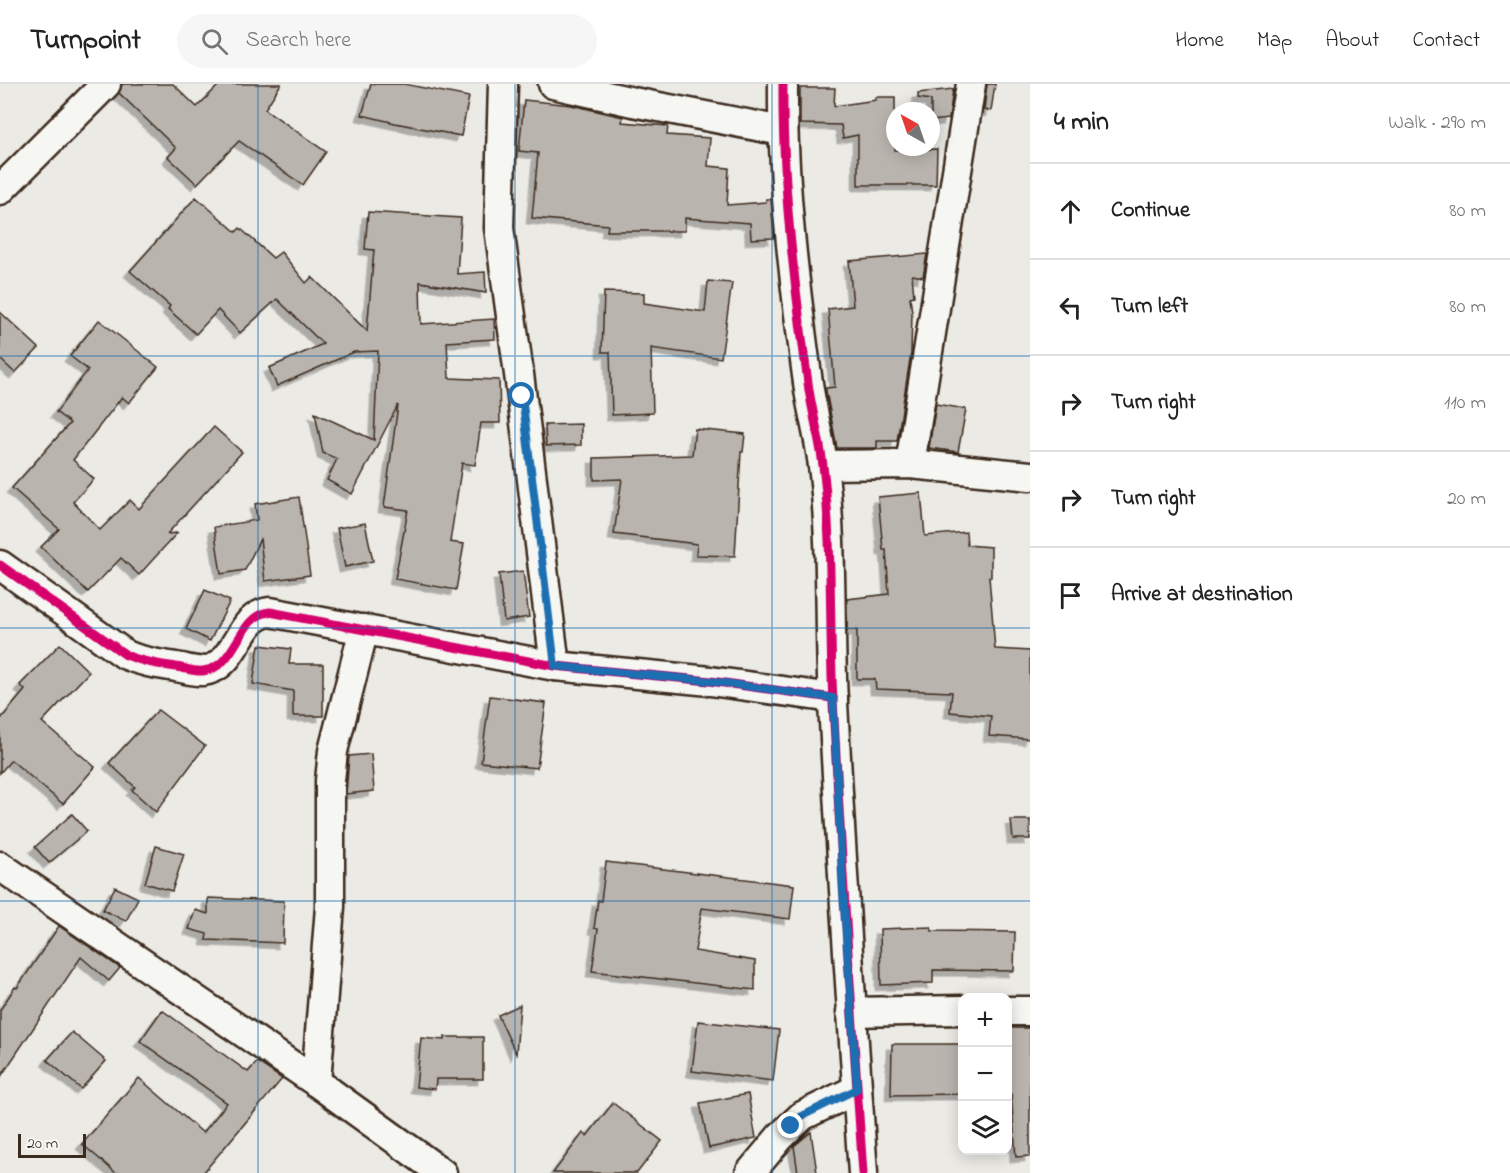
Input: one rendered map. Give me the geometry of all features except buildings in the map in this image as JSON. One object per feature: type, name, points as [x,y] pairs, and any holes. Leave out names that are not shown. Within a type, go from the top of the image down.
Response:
[{"type":"street","points":[[0,190],[105,84]]},
{"type":"street","points":[[503,84],[499,228],[555,666]]},
{"type":"street","points":[[553,84],[782,131]]},
{"type":"street","points":[[783,84],[782,131],[796,287],[810,393],[823,465],[830,571],[833,698],[851,1012],[863,1173]]},
{"type":"street","points":[[910,464],[971,84]]},
{"type":"street","points":[[823,465],[910,464],[1030,476]]},
{"type":"street","points":[[0,565],[126,655],[139,661],[203,671],[209,669],[227,658],[259,613],[270,612],[555,666],[710,681],[833,698]]},
{"type":"street","points":[[316,1082],[330,907],[330,781],[333,751],[364,629]]},
{"type":"street","points":[[0,866],[316,1082],[442,1173]]},
{"type":"street","points":[[851,1012],[958,1010]]},
{"type":"street","points":[[1012,1011],[1030,1011]]},
{"type":"street","points":[[750,1173],[780,1137],[802,1116],[857,1089]]},
{"type":"cycle path","points":[[783,84],[787,199],[794,276],[826,495],[836,761],[863,1173]]},
{"type":"cycle path","points":[[0,565],[126,655],[193,670],[203,671],[224,661],[251,622],[259,615],[270,612],[555,666],[710,681],[833,698]]},
{"type":"route","points":[[522,396],[555,666],[710,681],[833,698],[843,892],[857,1089],[823,1104],[802,1116],[791,1126]]}]
